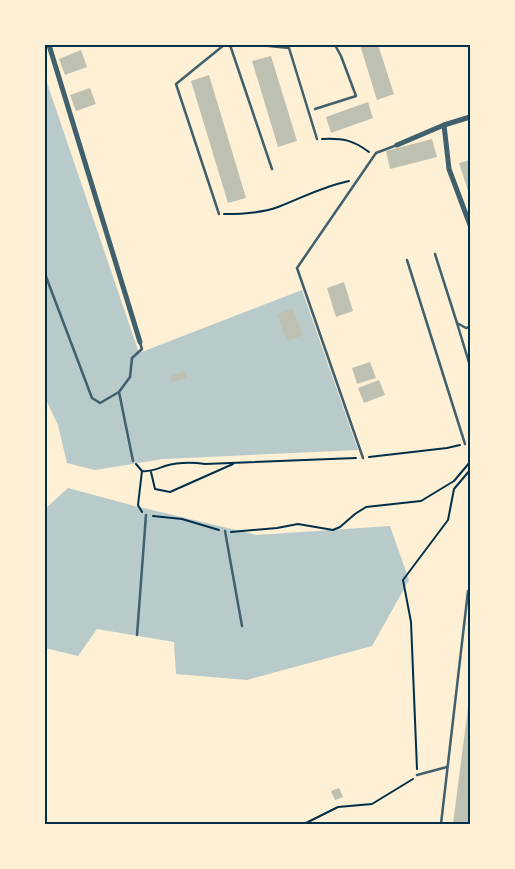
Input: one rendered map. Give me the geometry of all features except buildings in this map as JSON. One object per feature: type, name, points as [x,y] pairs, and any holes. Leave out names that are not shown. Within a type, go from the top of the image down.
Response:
[{"type":"street","points":[[48,45],[140,342]]},
{"type":"street","points":[[397,145],[444,124],[470,116]]},
{"type":"street","points":[[444,124],[449,169],[470,225]]},
{"type":"lane","points":[[219,214],[176,84],[224,45]]},
{"type":"lane","points":[[230,45],[272,169]]},
{"type":"lane","points":[[259,45],[289,48],[317,139]]},
{"type":"lane","points":[[315,109],[356,96],[335,45]]},
{"type":"lane","points":[[363,458],[297,268],[376,153],[397,145]]},
{"type":"lane","points":[[435,254],[470,366]]},
{"type":"lane","points":[[406,260],[465,444]]},
{"type":"lane","points":[[45,274],[92,398],[100,403],[119,392],[130,377],[132,358],[142,349],[140,342]]},
{"type":"lane","points":[[457,323],[466,328],[470,327]]},
{"type":"lane","points":[[119,392],[133,461]]},
{"type":"lane","points":[[137,635],[146,515]]},
{"type":"lane","points":[[225,532],[242,626]]},
{"type":"lane","points":[[440,824],[468,591],[470,591]]},
{"type":"lane","points":[[417,775],[447,767]]},
{"type":"path","points":[[317,139],[334,138],[355,142],[375,156]]},
{"type":"path","points":[[219,214],[243,214],[277,208],[329,185],[358,180]]},
{"type":"path","points":[[133,461],[142,471],[151,472],[180,463],[194,462],[205,464],[363,458],[447,448],[465,444]]},
{"type":"path","points":[[142,471],[138,505],[143,514],[146,515],[182,519],[225,532],[277,528],[298,524],[333,530],[340,527],[366,507],[421,501],[454,481],[470,462]]},
{"type":"path","points":[[151,472],[155,489],[170,492],[235,463]]},
{"type":"path","points":[[304,824],[338,807],[372,804],[417,775],[411,622],[403,580],[448,520],[454,489],[470,470]]},
{"type":"shaded area","points":[[45,77],[139,353],[302,290],[358,450],[163,459],[95,470],[67,463],[58,425],[45,398]]},
{"type":"shaded area","points":[[68,488],[257,535],[390,526],[409,580],[372,646],[247,680],[176,674],[174,642],[97,629],[78,656],[45,648],[45,509]]}]
